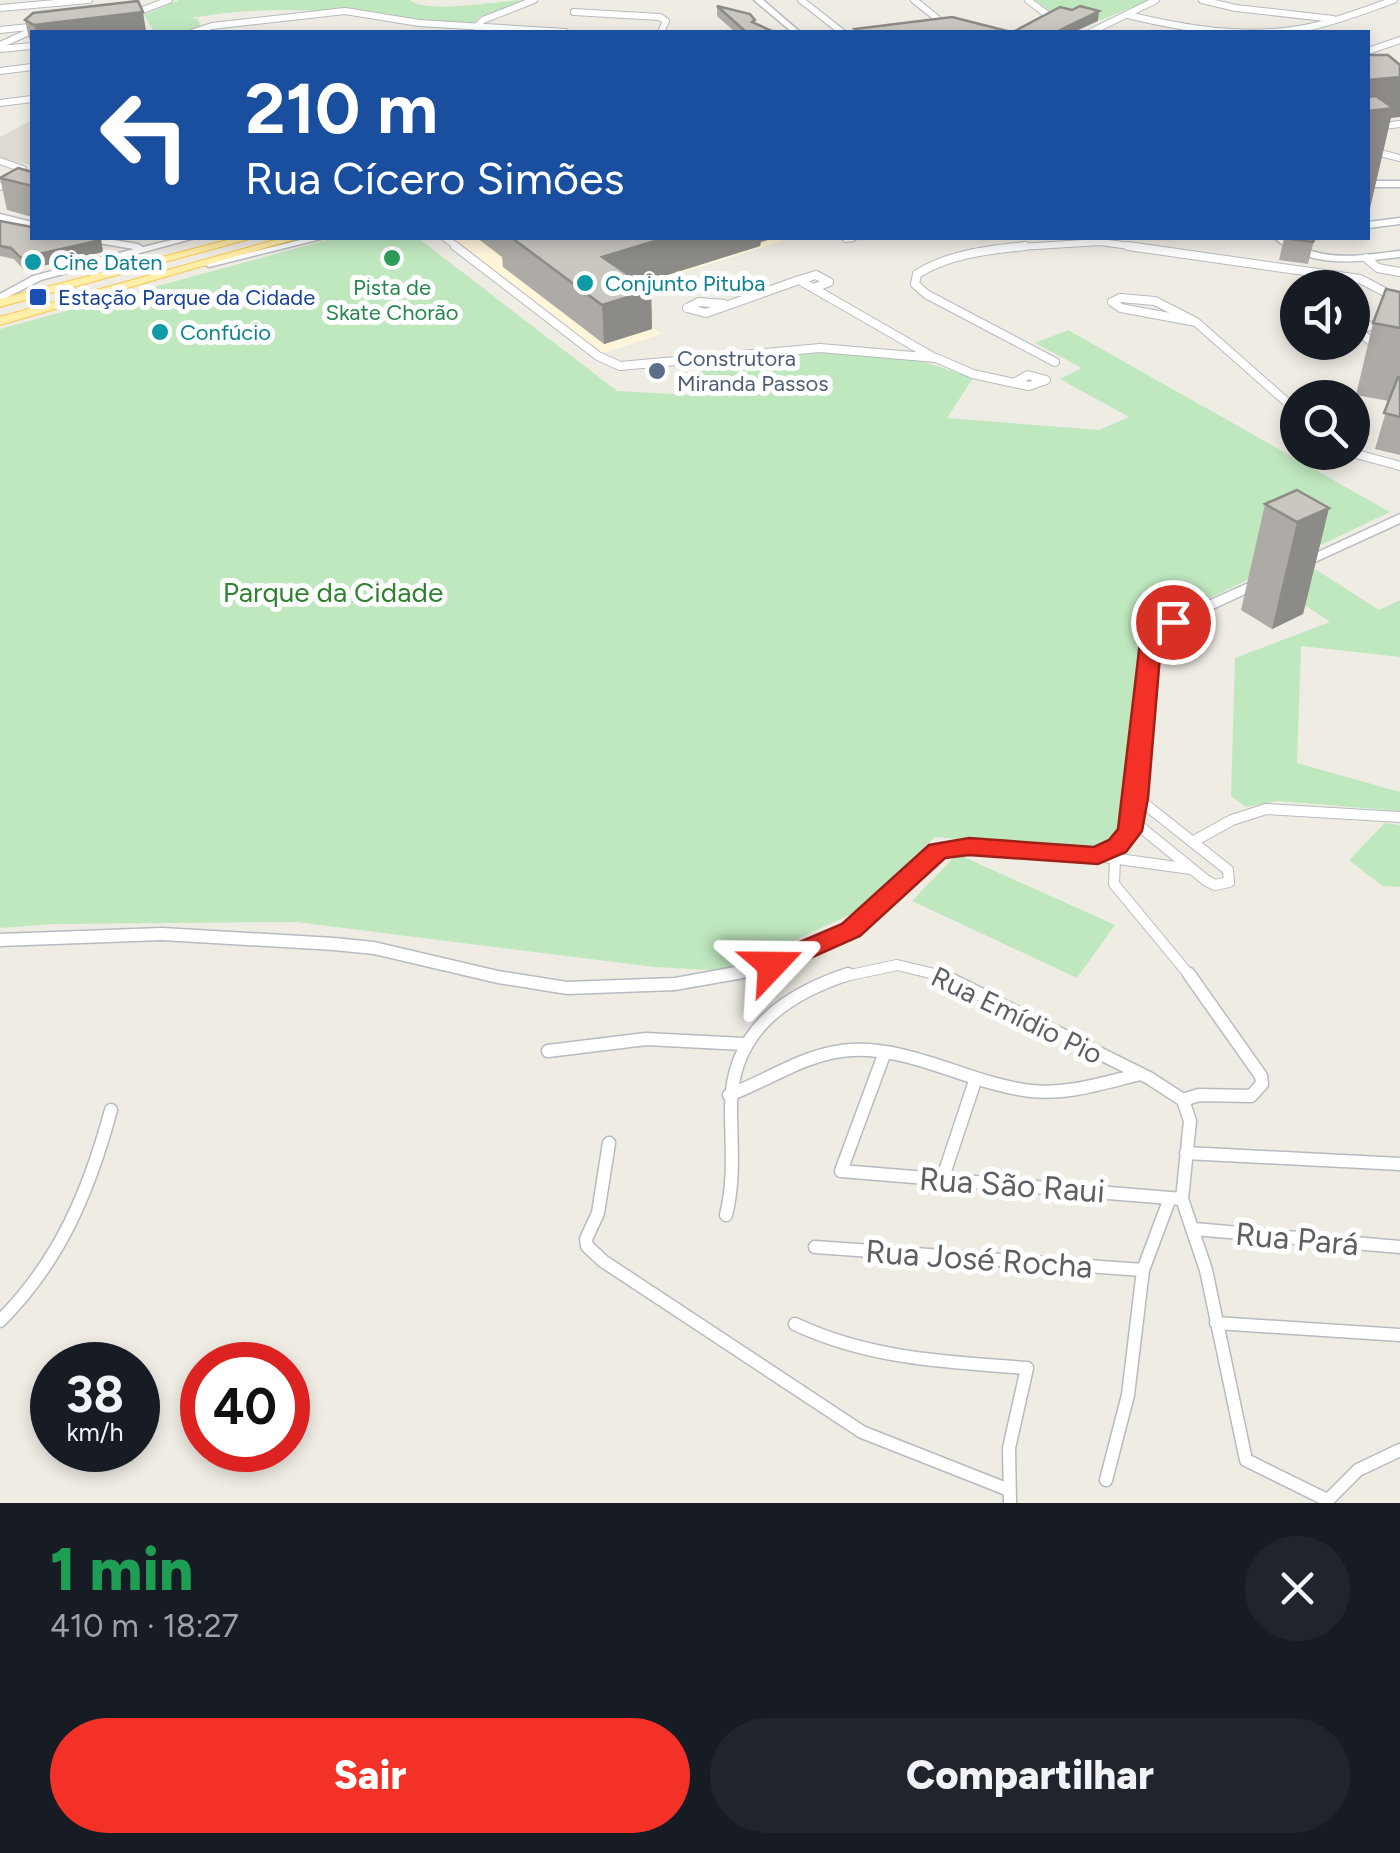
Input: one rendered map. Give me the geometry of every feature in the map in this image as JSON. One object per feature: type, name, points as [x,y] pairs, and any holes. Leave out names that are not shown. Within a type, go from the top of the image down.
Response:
[{"type":"main road","points":[[0,300],[238,240]]},
{"type":"main road","points":[[0,320],[287,240]]},
{"type":"street","points":[[0,8],[88,0]]},
{"type":"street","points":[[129,15],[169,0]]},
{"type":"street","points":[[476,27],[483,20],[534,0]]},
{"type":"street","points":[[758,0],[794,30]]},
{"type":"street","points":[[769,0],[804,30]]},
{"type":"street","points":[[801,0],[839,30]]},
{"type":"street","points":[[914,0],[948,28]]},
{"type":"street","points":[[1024,30],[1049,16],[1028,0]]},
{"type":"street","points":[[1095,30],[1156,0]]},
{"type":"street","points":[[1202,0],[1236,8],[1334,19]]},
{"type":"street","points":[[1284,30],[1396,1]]},
{"type":"street","points":[[200,30],[345,11],[513,30]]},
{"type":"street","points":[[574,12],[664,18],[662,30]]},
{"type":"street","points":[[1128,14],[1202,30]]},
{"type":"street","points":[[0,30],[52,24]]},
{"type":"street","points":[[31,30],[42,25]]},
{"type":"street","points":[[13,38],[18,32],[15,28]]},
{"type":"street","points":[[0,47],[30,30]]},
{"type":"street","points":[[929,30],[958,30]]},
{"type":"street","points":[[1370,50],[1400,40]]},
{"type":"street","points":[[0,47],[30,46]]},
{"type":"street","points":[[0,71],[30,67]]},
{"type":"street","points":[[0,103],[30,99]]},
{"type":"street","points":[[1370,128],[1400,124]]},
{"type":"street","points":[[1370,150],[1400,158]]},
{"type":"street","points":[[0,161],[23,169],[0,187]]},
{"type":"street","points":[[1370,185],[1400,184]]},
{"type":"street","points":[[1,218],[30,225]]},
{"type":"street","points":[[1370,224],[1400,222]]},
{"type":"street","points":[[92,240],[108,250],[97,261]]},
{"type":"street","points":[[103,240],[152,247]]},
{"type":"street","points":[[0,300],[37,278],[182,240]]},
{"type":"street","points":[[209,264],[311,240]]},
{"type":"street","points":[[445,240],[598,356],[620,366],[810,348],[936,358]]},
{"type":"street","points":[[1287,240],[1314,257],[1400,254]]},
{"type":"street","points":[[1055,362],[926,294],[915,284],[916,274],[932,264],[976,254],[1100,242],[1347,276],[1370,282],[1400,300]]},
{"type":"street","points":[[1366,258],[1378,268],[1400,272]]},
{"type":"street","points":[[735,302],[686,306],[702,314],[816,275],[828,282],[814,288]]},
{"type":"street","points":[[799,280],[936,358],[974,374],[1013,383]]},
{"type":"street","points":[[1196,322],[1121,308],[1112,302],[1124,296],[1175,306],[1196,322],[1280,396]]},
{"type":"street","points":[[1370,326],[1400,320]]},
{"type":"street","points":[[1370,327],[1387,340]]},
{"type":"street","points":[[1370,340],[1387,352]]},
{"type":"street","points":[[1370,458],[1400,466]]},
{"type":"street","points":[[1106,857],[1125,839],[1133,821],[1146,661],[1154,635],[1173,622],[1400,518]]},
{"type":"street","points":[[1133,821],[1215,885],[1230,882],[1231,877],[1137,798]]},
{"type":"street","points":[[1192,842],[1232,820],[1266,809],[1400,817]]},
{"type":"street","points":[[0,940],[68,934],[224,936],[374,948],[498,977],[568,988],[675,984],[754,970],[851,930],[938,851],[969,846],[1106,857],[1192,870]]},
{"type":"street","points":[[1106,857],[1114,884],[1189,974],[1261,1076],[1262,1084],[1251,1096],[1229,1098],[1196,1092],[1183,1100],[1190,1121],[1186,1153],[1176,1198],[1143,1270],[1128,1395],[1106,1480]]},
{"type":"street","name":"Rua Emídio Pio","points":[[744,1044],[776,1014],[814,988],[866,970],[910,966],[954,980],[1183,1100]]},
{"type":"street","points":[[548,1051],[606,1040],[658,1037],[744,1044],[728,1095],[735,1144],[733,1189],[726,1215]]},
{"type":"street","points":[[728,1095],[792,1066],[831,1054],[885,1052],[1041,1092],[1138,1075]]},
{"type":"street","name":"Rua São Raui","points":[[885,1052],[841,1172],[1176,1198]]},
{"type":"street","points":[[942,1180],[976,1078]]},
{"type":"street","points":[[0,1321],[39,1282],[77,1215],[99,1156],[110,1110]]},
{"type":"street","points":[[609,1143],[598,1214],[586,1239],[587,1246],[603,1261],[862,1432],[1009,1496],[1010,1448],[1027,1368],[922,1360],[840,1342],[795,1324]]},
{"type":"street","points":[[1186,1153],[1400,1164]]},
{"type":"street","points":[[1176,1198],[1194,1230],[1246,1460],[1326,1502],[1338,1486],[1363,1467],[1400,1450]]},
{"type":"street","name":"Rua Pará","points":[[1194,1230],[1400,1247]]},
{"type":"street","name":"Rua José Rocha","points":[[815,1247],[1143,1270]]},
{"type":"street","points":[[1216,1323],[1400,1335]]},
{"type":"shaded area","points":[[30,121],[30,165],[0,158],[0,137]]},
{"type":"shaded area","name":"Conjunto Pituba","points":[[456,240],[786,240],[611,295],[661,334],[601,354]]},
{"type":"green space","points":[[179,0],[409,0],[448,7],[528,0],[479,17],[473,25],[262,10],[190,18],[198,19],[201,27],[194,30],[153,30],[144,15]]},
{"type":"green space","points":[[1035,0],[1150,0],[1101,20],[1055,15]]},
{"type":"green space","name":"Parque da Cidade","points":[[327,240],[421,240],[617,391],[692,395],[701,378],[695,363],[854,351],[906,357],[973,378],[947,418],[1099,430],[1129,417],[1060,379],[1082,368],[1035,343],[1068,330],[1280,450],[1280,470],[1316,470],[1390,512],[1140,631],[1121,853],[935,837],[858,911],[727,971],[654,967],[296,922],[0,928],[0,329]]},
{"type":"green space","points":[[1315,569],[1379,610],[1400,600],[1400,657],[1301,646],[1297,763],[1400,792],[1400,811],[1278,801],[1246,807],[1231,796],[1235,658],[1330,622],[1277,586]]},
{"type":"green space","points":[[1385,823],[1400,825],[1400,887],[1382,886],[1349,860]]},
{"type":"green space","points":[[957,854],[1115,925],[1077,978],[912,901]]},
{"type":"building","points":[[138,1],[143,12],[34,25],[25,20],[33,13]]},
{"type":"building","points":[[717,6],[750,14],[755,20],[752,22],[770,30],[744,30]]},
{"type":"building","points":[[1080,6],[1099,11],[1060,30],[1017,30],[1060,7],[1072,10]]},
{"type":"building","points":[[952,17],[1003,30],[857,30]]},
{"type":"building","points":[[1370,55],[1388,55],[1400,65],[1400,77],[1370,80]]},
{"type":"building","points":[[1376,96],[1393,108],[1370,111],[1370,97]]},
{"type":"building","points":[[18,168],[30,171],[30,186],[0,178]]},
{"type":"building","points":[[0,221],[30,227],[30,240],[101,240],[21,258],[11,248],[0,246]]},
{"type":"building","points":[[515,240],[658,240],[602,257],[651,290],[602,305]]},
{"type":"building","points":[[1386,289],[1400,292],[1400,328],[1373,323]]},
{"type":"building","points":[[1400,378],[1400,417],[1384,413]]},
{"type":"building","points":[[1297,490],[1329,508],[1297,522],[1265,504]]},
{"type":"place","name":"Pista de Skate Chorão","points":[[392,258]]},
{"type":"place","name":"Cine Daten","points":[[33,262]]},
{"type":"place","name":"Conjunto Pituba","points":[[585,283]]},
{"type":"place","name":"Estação Parque da Cidade","points":[[38,297]]},
{"type":"place","name":"Confúcio","points":[[160,332]]},
{"type":"place","name":"Construtora Miranda Passos","points":[[657,371]]},
{"type":"route","points":[[772,965],[851,930],[867,919],[917,866],[938,851],[969,846],[1098,856],[1118,846],[1130,831],[1137,798],[1150,642],[1173,622]]}]
